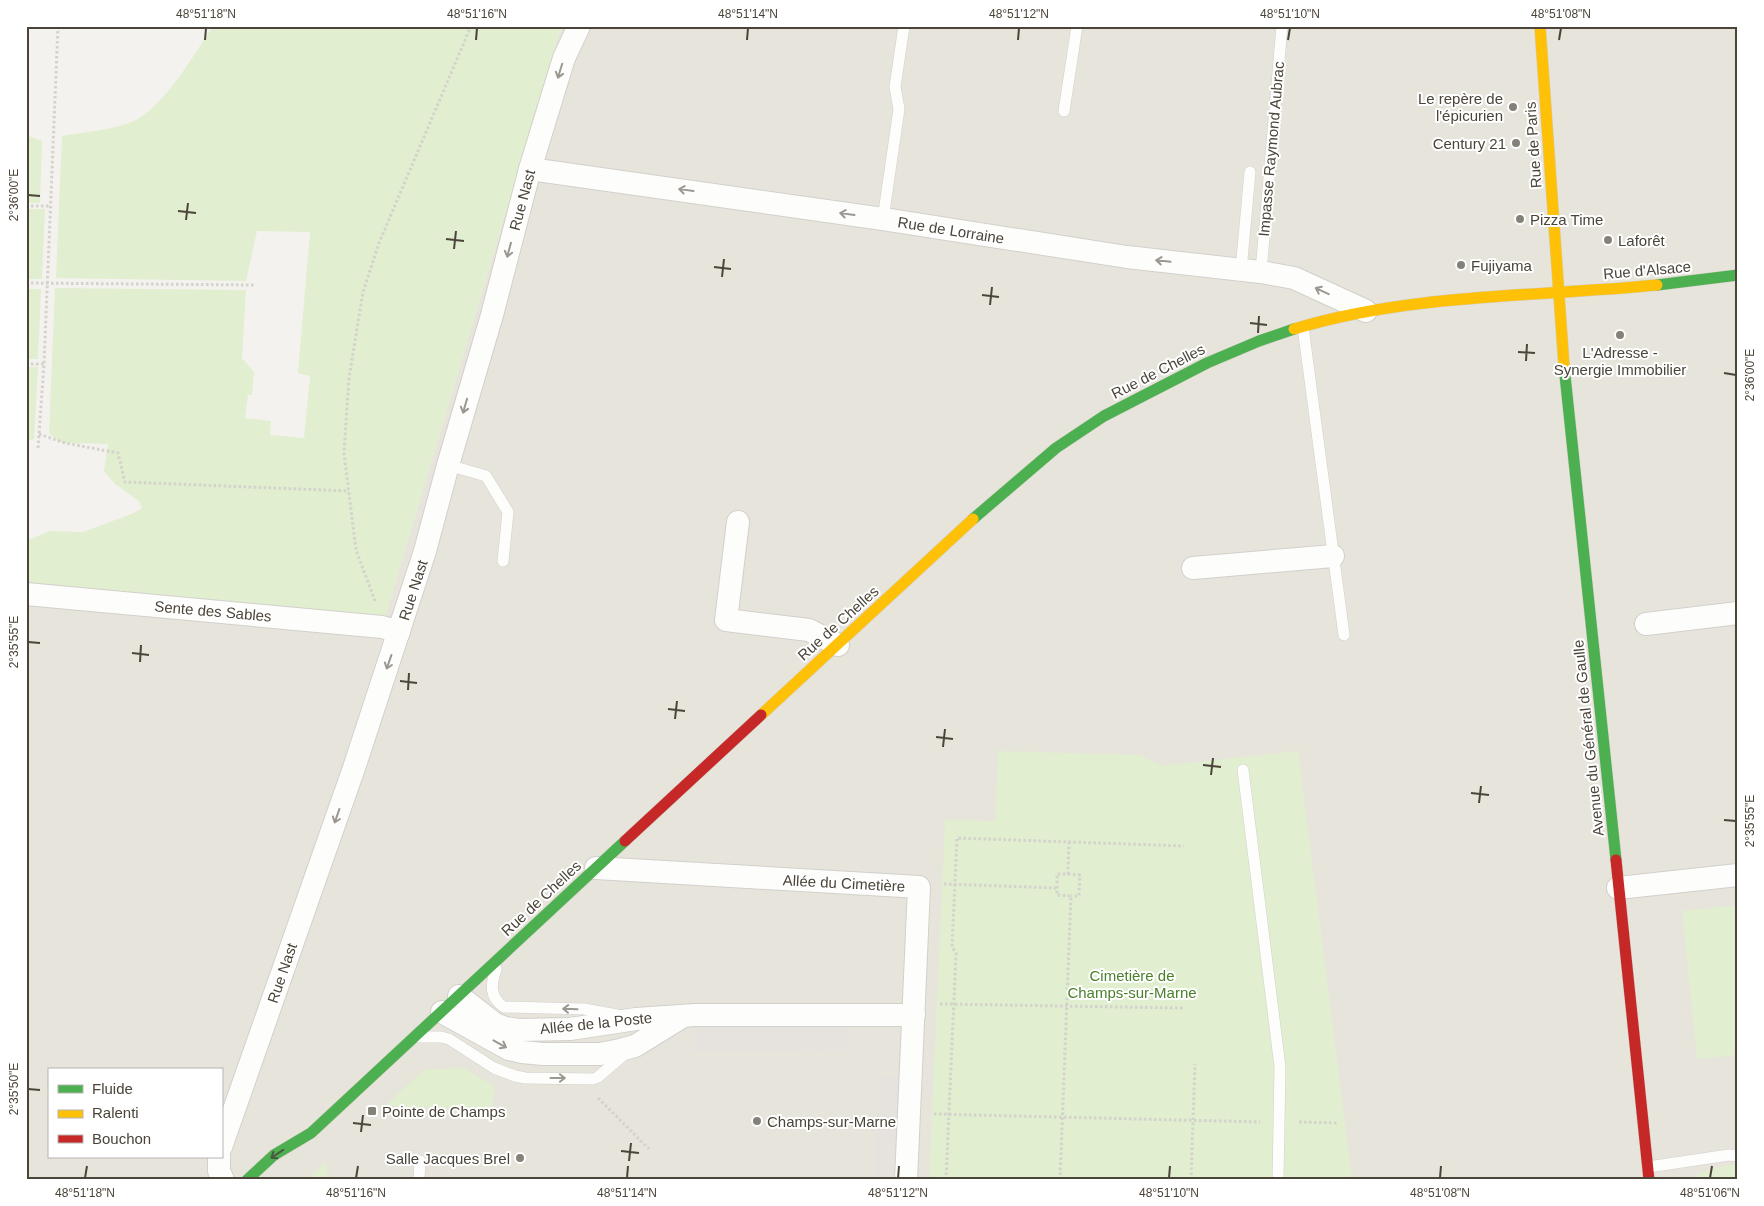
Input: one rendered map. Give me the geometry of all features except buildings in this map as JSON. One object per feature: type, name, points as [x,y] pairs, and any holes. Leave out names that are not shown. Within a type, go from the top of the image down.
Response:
[{"type":"main road","name":"Rue de Paris","points":[[1540,26],[1558,292]]},
{"type":"main road","name":"Rue d'Alsace","points":[[1558,292],[1681,282],[1738,275]]},
{"type":"main road","name":"Rue de Chelles","points":[[247,1180],[274,1155],[311,1133],[973,518],[1056,448],[1130,401],[1190,370],[1230,353],[1302,327],[1366,312],[1473,298],[1558,292]]},
{"type":"main road","name":"Avenue du Général de Gaulle","points":[[1558,292],[1618,888],[1650,1180]]},
{"type":"main road","points":[[288,1162],[311,1133]]},
{"type":"street","name":"Rue Nast","points":[[222,1144],[391,629],[425,551],[492,315],[530,169],[564,58],[579,26]]},
{"type":"street","name":"Rue de Lorraine","points":[[530,169],[883,219],[1127,257],[1251,271],[1294,278],[1366,312]]},
{"type":"street","points":[[738,522],[726,620],[810,630],[838,644]]},
{"type":"street","points":[[1193,568],[1333,556]]},
{"type":"street","name":"Sente des Sables","points":[[26,594],[391,629]]},
{"type":"street","points":[[1646,624],[1738,613]]},
{"type":"street","name":"Allée du Cimetière","points":[[596,868],[918,887],[906,1180]]},
{"type":"street","points":[[1618,888],[1738,875]]},
{"type":"street","name":"Allée de la Poste","points":[[459,996],[495,1024],[505,1028],[570,1028],[636,1019],[685,1015],[914,1015]]},
{"type":"street","name":"Allée de la Poste","points":[[442,1012],[500,1044],[522,1052],[543,1054],[600,1054],[635,1046],[685,1015]]},
{"type":"street","points":[[219,1158],[219,1171],[223,1180]]},
{"type":"lane","points":[[883,219],[899,109],[895,87],[904,26]]},
{"type":"lane","points":[[1064,112],[1076,26]]},
{"type":"lane","name":"Impasse Raymond Aubrac","points":[[1251,271],[1266,156],[1276,45],[1282,26]]},
{"type":"lane","points":[[1250,172],[1251,271]]},
{"type":"lane","points":[[1302,327],[1344,635]]},
{"type":"lane","points":[[448,465],[486,476],[508,512],[503,561]]},
{"type":"lane","points":[[1243,770],[1280,1067],[1278,1180]]},
{"type":"lane","points":[[501,956],[492,984],[492,994],[498,1003],[504,1007],[584,1009],[636,1019]]},
{"type":"lane","points":[[415,1037],[441,1037],[449,1039],[494,1068],[526,1078],[593,1078],[635,1046]]},
{"type":"lane","points":[[1648,1167],[1729,1155],[1738,1156]]},
{"type":"lane","points":[[419,1180],[420,1161]]},
{"type":"path","points":[[38,448],[44,364],[58,26]]},
{"type":"path","points":[[391,629],[356,550],[344,453],[349,378],[363,292],[379,243],[471,26]]},
{"type":"path","points":[[26,206],[51,206]]},
{"type":"path","points":[[26,283],[254,285]]},
{"type":"path","points":[[26,364],[44,364]]},
{"type":"path","points":[[39,434],[65,443],[118,454],[124,482],[349,491]]},
{"type":"path","points":[[946,1180],[956,953],[952,947],[957,838],[1184,846]]},
{"type":"path","points":[[1068,842],[1068,874]]},
{"type":"path","points":[[1057,874],[1068,874],[1080,875],[1079,896],[1056,895],[1057,874]]},
{"type":"path","points":[[918,887],[955,884],[1057,888]]},
{"type":"path","points":[[1060,1180],[1071,896]]},
{"type":"path","points":[[914,1015],[937,1004],[1183,1008]]},
{"type":"path","points":[[1191,1180],[1195,1064]]},
{"type":"path","points":[[595,1094],[651,1151]]},
{"type":"path","points":[[908,1112],[1339,1123]]},
{"type":"shaded area","points":[[563,26],[1738,26],[1738,1180],[26,1180],[26,594],[382,627],[557,40]]},
{"type":"shaded area","points":[[695,1015],[847,1015],[847,1050],[694,1052]]},
{"type":"shaded area","points":[[879,1077],[910,1078],[906,1180],[874,1180]]},
{"type":"green space","points":[[213,26],[563,26],[557,40],[382,627],[26,594],[26,541],[50,531],[83,532],[134,513],[142,508],[139,501],[115,484],[104,471],[108,444],[65,443],[58,441],[49,433],[55,288],[246,290],[242,358],[254,372],[252,395],[248,395],[245,418],[271,421],[270,435],[304,438],[310,376],[298,373],[310,232],[257,231],[246,281],[56,278],[62,136],[117,127],[134,121],[145,114],[178,78]]},
{"type":"green space","points":[[26,135],[42,141],[40,203],[26,203]]},
{"type":"green space","points":[[26,209],[45,209],[42,279],[26,279]]},
{"type":"green space","points":[[26,289],[41,289],[38,359],[26,359]]},
{"type":"green space","points":[[26,367],[38,367],[34,439],[26,441]]},
{"type":"green space","name":"Cimetière de Champs-sur-Marne","points":[[998,751],[1141,755],[1161,766],[1298,751],[1352,1180],[929,1180],[945,820],[995,821]]},
{"type":"green space","points":[[1738,905],[1738,1055],[1697,1059],[1682,911]]},
{"type":"green space","points":[[463,1068],[494,1086],[493,1110],[385,1106],[423,1070]]},
{"type":"green space","points":[[327,1161],[327,1180],[306,1180]]},
{"type":"green space","points":[[1738,1165],[1738,1180],[1689,1180],[1705,1171]]},
{"type":"traffic: fast","points":[[1657,285],[1738,275]]},
{"type":"traffic: fast","points":[[973,519],[1056,448],[1104,416],[1207,363],[1259,341],[1294,329]]},
{"type":"traffic: fast","points":[[1564,366],[1616,860]]},
{"type":"traffic: fast","points":[[247,1180],[274,1155],[311,1133],[625,841]]},
{"type":"traffic: slow","points":[[1540,26],[1564,366]]},
{"type":"traffic: slow","points":[[1294,329],[1339,317],[1429,302],[1657,285]]},
{"type":"traffic: slow","points":[[761,715],[973,519]]},
{"type":"traffic: jam","points":[[625,841],[761,715]]},
{"type":"traffic: jam","points":[[1616,860],[1649,1180]]},
{"type":"place","name":"Le repère de l'épicurien","points":[[1513,107]]},
{"type":"place","name":"Century 21","points":[[1516,143]]},
{"type":"place","name":"Pizza Time","points":[[1520,219]]},
{"type":"place","name":"Laforêt","points":[[1608,240]]},
{"type":"place","name":"Fujiyama","points":[[1461,265]]},
{"type":"place","name":"L'Adresse - Synergie Immobilier","points":[[1620,335]]},
{"type":"place","name":"Pointe de Champs","points":[[372,1111]]},
{"type":"place","name":"Champs-sur-Marne","points":[[757,1121]]},
{"type":"place","name":"Salle Jacques Brel","points":[[520,1158]]}]
